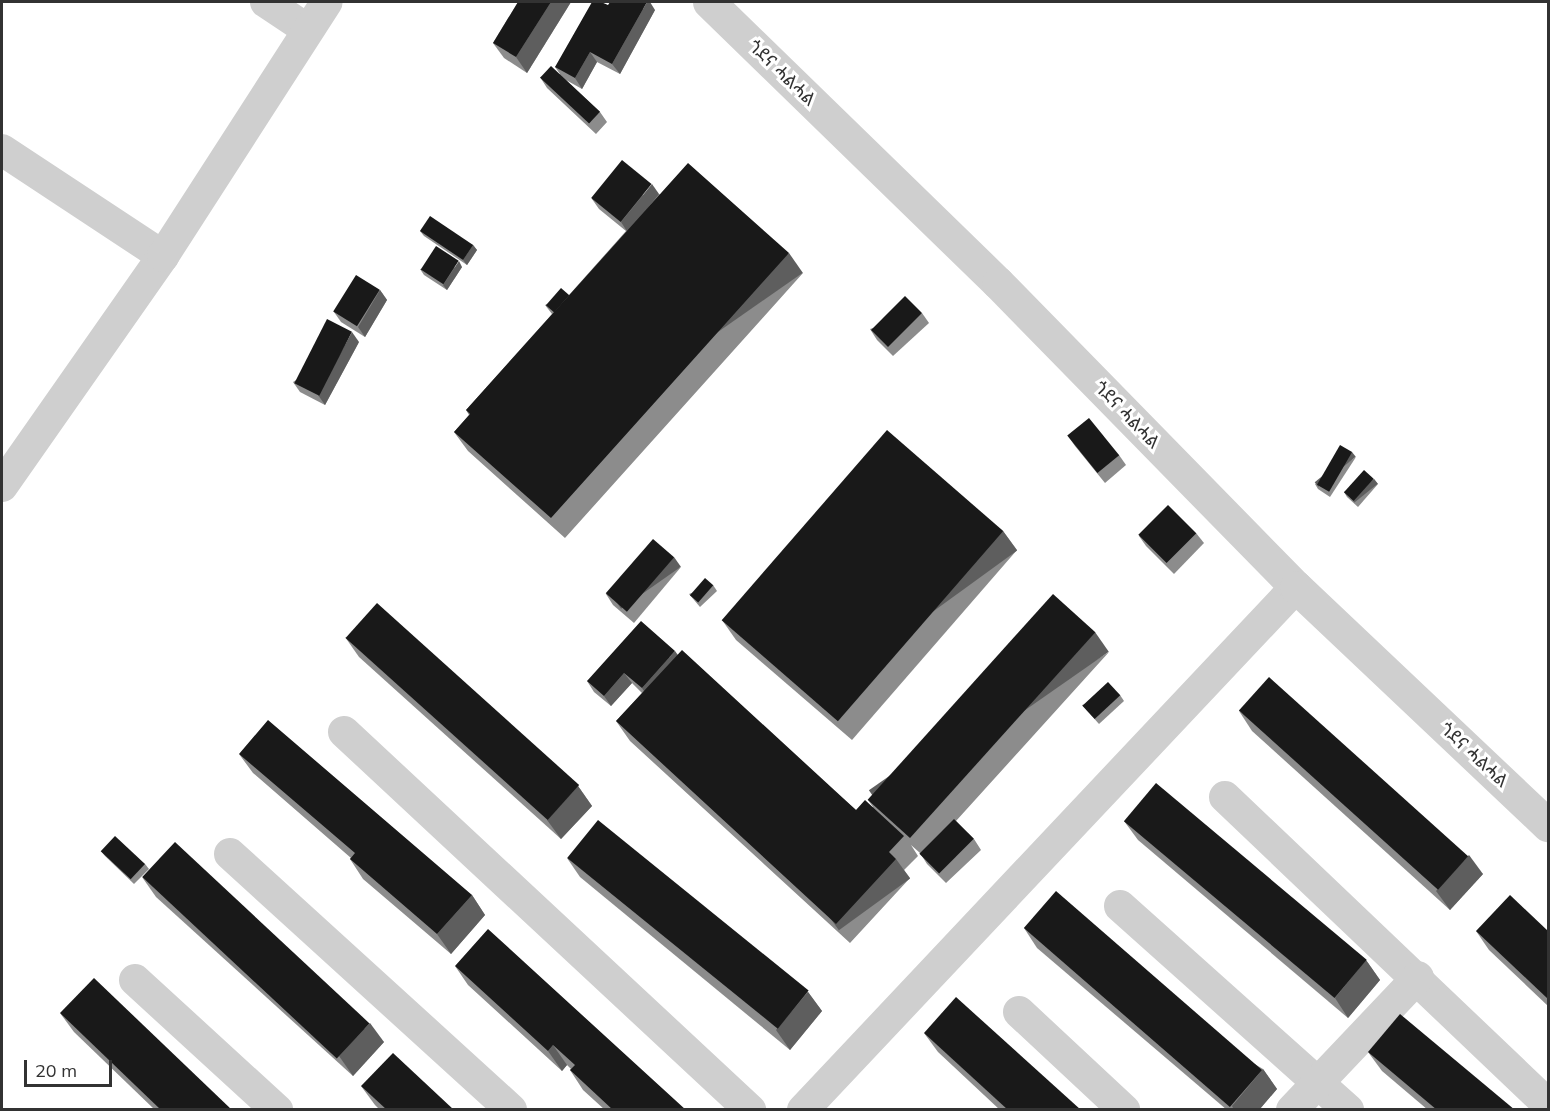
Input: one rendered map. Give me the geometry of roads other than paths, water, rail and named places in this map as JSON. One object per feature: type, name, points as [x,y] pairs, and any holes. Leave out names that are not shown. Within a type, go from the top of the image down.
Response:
[{"type":"street","points":[[266,2],[308,30]]},
{"type":"street","points":[[2,486],[163,256],[327,2]]},
{"type":"street","name":"ጎደና ሓልሓል","points":[[709,2],[998,283],[1296,587],[1548,825]]},
{"type":"street","points":[[2,150],[163,256]]},
{"type":"street","points":[[804,1109],[1296,587]]},
{"type":"street","points":[[344,732],[750,1110]]},
{"type":"street","points":[[1225,797],[1418,977],[1548,1106]]},
{"type":"street","points":[[230,854],[511,1110]]},
{"type":"street","points":[[1120,906],[1318,1081],[1347,1110]]},
{"type":"street","points":[[1292,1110],[1418,977]]},
{"type":"street","points":[[135,980],[277,1110]]},
{"type":"street","points":[[1019,1012],[1124,1110]]}]
